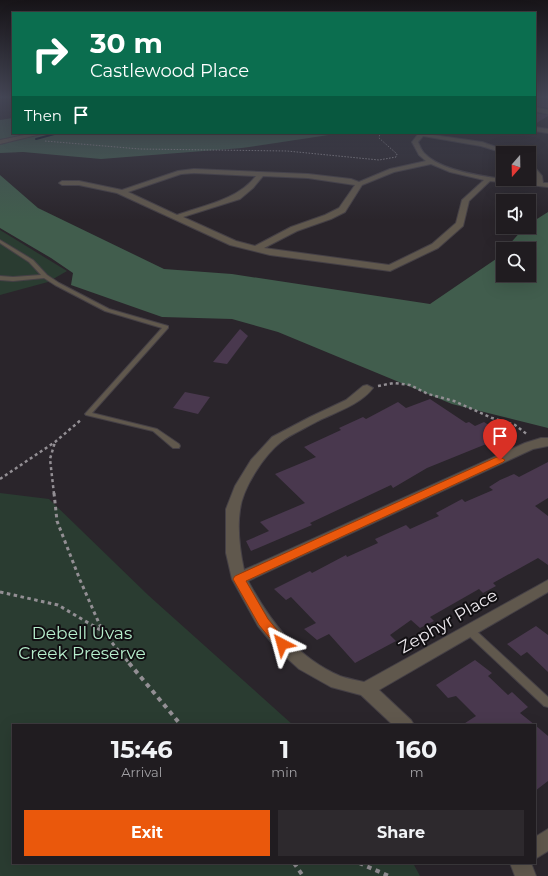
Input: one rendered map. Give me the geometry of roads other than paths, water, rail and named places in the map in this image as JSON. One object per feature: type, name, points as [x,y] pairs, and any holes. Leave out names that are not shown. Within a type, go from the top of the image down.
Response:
[{"type":"street","points":[[0,142],[19,138]]},
{"type":"street","points":[[419,138],[415,142],[418,151],[431,162],[457,172],[489,179],[548,185]]},
{"type":"street","points":[[445,138],[482,144],[496,148]]},
{"type":"street","points":[[256,249],[294,229],[328,217],[342,210],[359,184],[392,170],[431,162]]},
{"type":"street","points":[[122,192],[180,172],[194,171],[308,176],[351,181],[359,184]]},
{"type":"street","points":[[536,172],[539,176],[540,185]]},
{"type":"street","points":[[177,217],[237,197],[251,187],[261,174]]},
{"type":"street","points":[[62,183],[79,183],[122,192],[233,243],[256,249],[390,268],[435,246],[455,229],[460,224],[466,200],[489,179]]},
{"type":"street","points":[[368,388],[350,402],[314,419],[276,440],[255,463],[241,486],[233,509],[233,553],[239,579],[264,622],[282,644],[305,664],[337,682],[366,689],[404,724]]},
{"type":"street","points":[[239,579],[542,443]]},
{"type":"street","name":"Zephyr Place","points":[[366,689],[548,585]]},
{"type":"street","points":[[536,848],[548,839]]},
{"type":"street","points":[[520,864],[526,876]]},
{"type":"lane","points":[[0,241],[31,261],[45,276],[107,310],[166,327],[88,414],[154,430],[176,446]]},
{"type":"lane","points":[[0,278],[13,279],[45,276]]},
{"type":"lane","points":[[469,630],[548,703]]},
{"type":"waterway","points":[[36,139],[40,138]]},
{"type":"park label","name":"Debell Uvas Creek Preserve","points":[[82,643]]}]
